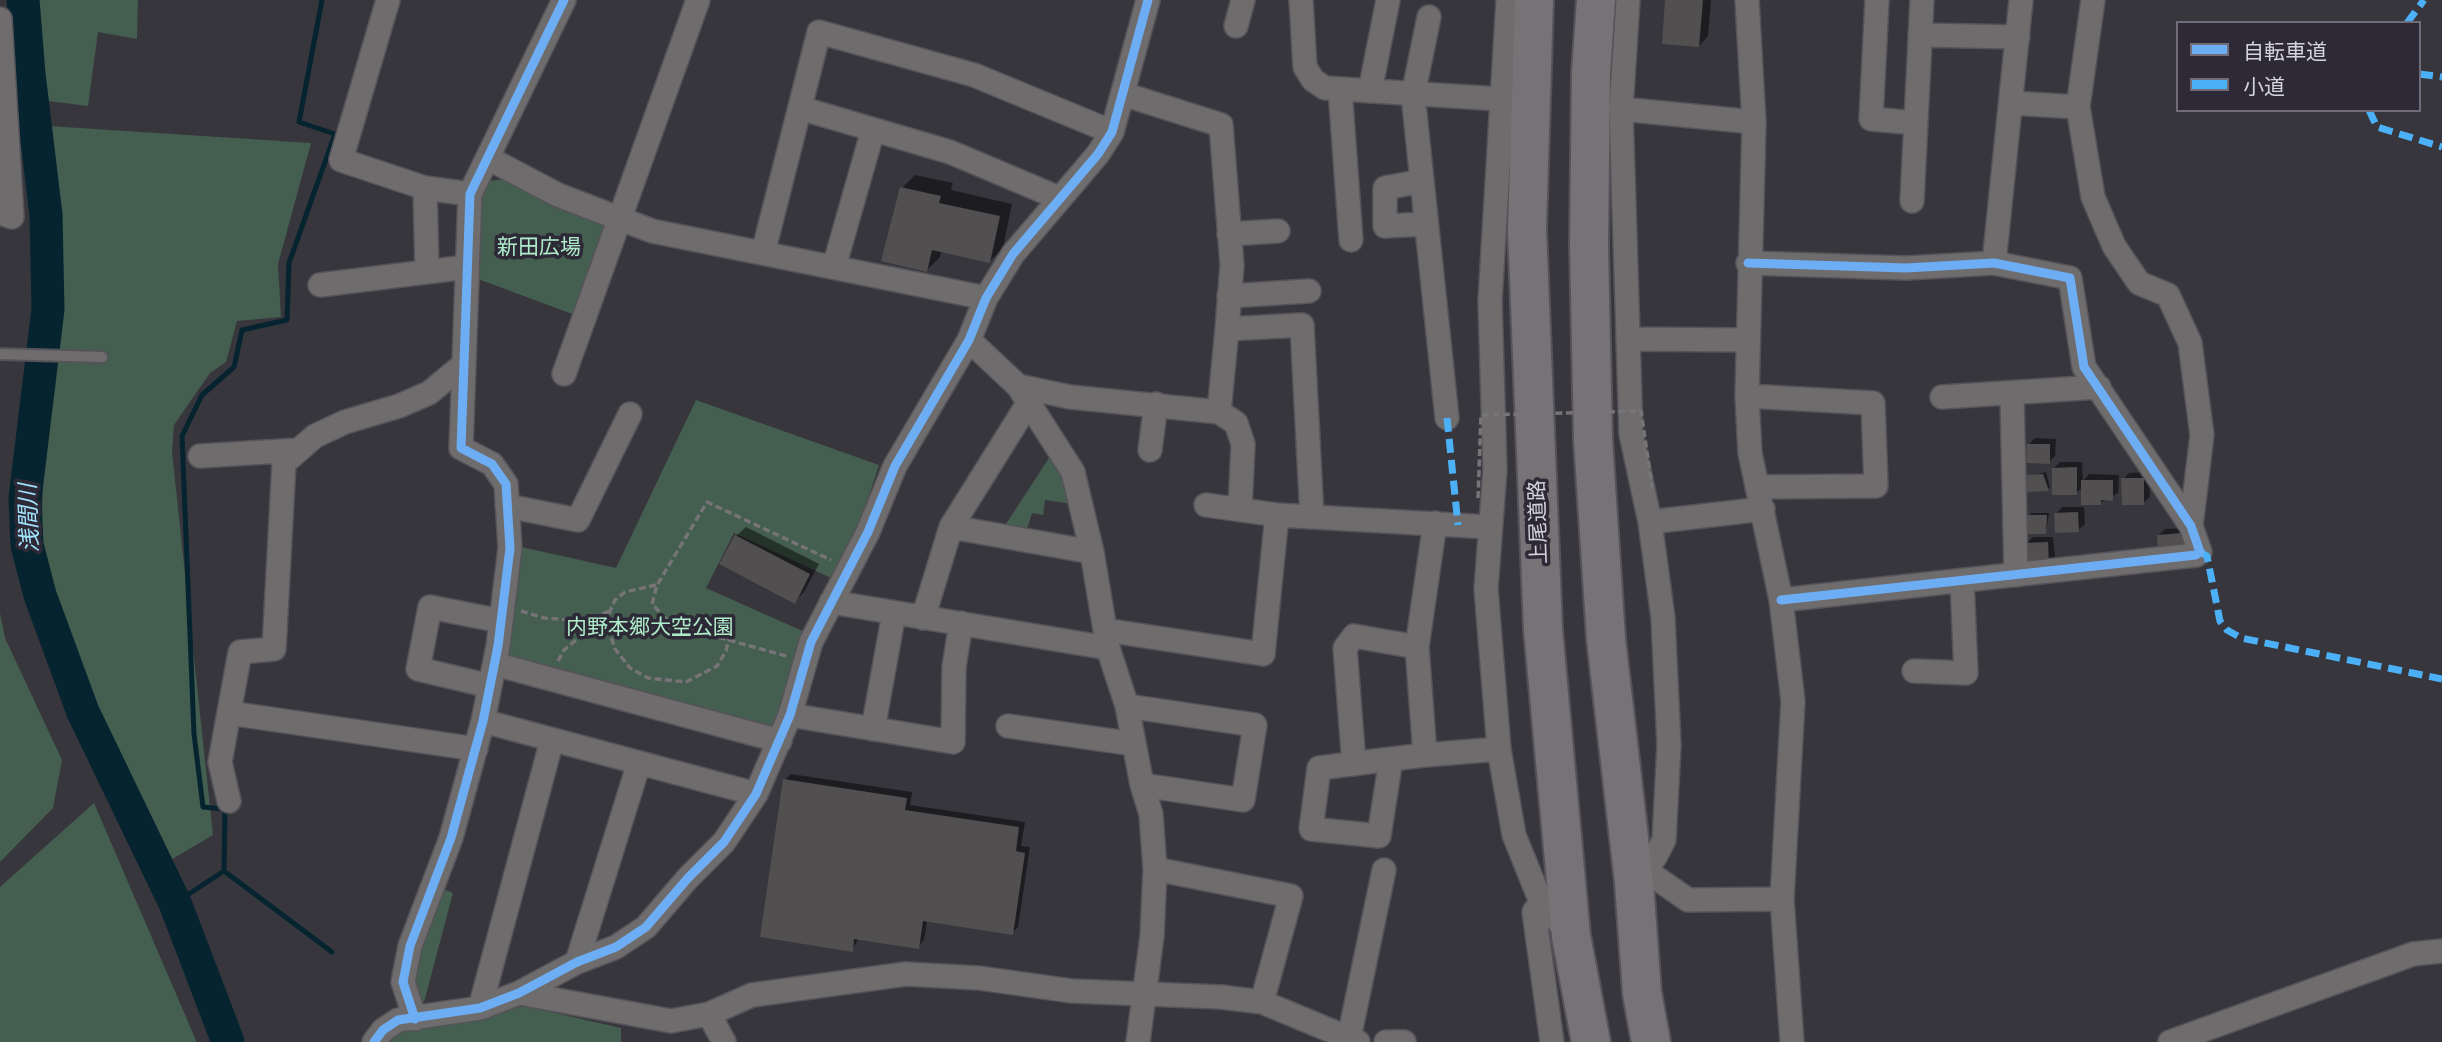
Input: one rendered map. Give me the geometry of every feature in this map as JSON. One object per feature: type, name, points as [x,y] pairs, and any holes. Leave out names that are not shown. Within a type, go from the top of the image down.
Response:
[{"type":"highway","name":"上尾道路","points":[[1534,0],[1527,229],[1543,629],[1571,936],[1591,1042]]},
{"type":"highway","points":[[1596,0],[1591,73],[1590,205],[1593,439],[1606,639],[1639,876],[1642,993],[1651,1042]]},
{"type":"street","points":[[388,0],[341,160],[425,188],[470,194]]},
{"type":"street","points":[[415,1019],[403,982],[410,946],[451,838],[476,749],[493,675],[510,548],[506,484],[492,464],[461,449],[470,194],[564,0]]},
{"type":"street","points":[[564,374],[698,0]]},
{"type":"street","points":[[374,1042],[383,1030],[398,1020],[480,1008],[519,993],[577,962],[616,947],[646,927],[688,878],[724,842],[756,794],[790,715],[805,662],[895,466],[970,340],[986,298],[1013,254],[1098,154],[1112,132],[1147,0]]},
{"type":"street","points":[[1236,26],[1243,0]]},
{"type":"street","points":[[1301,0],[1305,67],[1313,80],[1325,88],[1500,99]]},
{"type":"street","points":[[1370,91],[1388,0]]},
{"type":"street","points":[[1507,0],[1490,301],[1495,444],[1486,589],[1499,749],[1514,835],[1541,902],[1571,936]]},
{"type":"street","points":[[1628,0],[1621,109],[1631,434],[1650,522],[1663,618],[1668,799],[1664,840],[1639,876],[1688,900],[1782,899]]},
{"type":"street","points":[[1746,0],[1754,122],[1748,263],[1747,396],[1750,453],[1781,600],[1793,701],[1782,899],[1792,1042]]},
{"type":"street","points":[[1877,0],[1871,119],[1916,123]]},
{"type":"street","points":[[1912,201],[1922,0]]},
{"type":"street","points":[[1994,263],[2021,0]]},
{"type":"street","points":[[2093,0],[2078,107],[2093,197],[2114,246],[2139,283],[2168,295],[2190,343],[2202,435],[2192,526]]},
{"type":"street","points":[[1429,17],[1413,95],[1447,418]]},
{"type":"street","points":[[0,19],[12,217],[0,213]]},
{"type":"street","points":[[763,253],[820,32],[974,75],[1112,132]]},
{"type":"street","points":[[1920,35],[2018,37]]},
{"type":"street","points":[[1339,89],[1351,240]]},
{"type":"street","points":[[1123,94],[1221,125],[1229,234],[1229,296],[1219,412]]},
{"type":"street","points":[[2011,103],[2078,107]]},
{"type":"street","points":[[800,108],[950,152],[1059,198]]},
{"type":"street","points":[[1621,109],[1754,122]]},
{"type":"street","points":[[834,267],[873,130]]},
{"type":"street","points":[[488,158],[558,195],[652,231],[986,298]]},
{"type":"street","points":[[1422,181],[1385,188],[1385,226],[1426,224]]},
{"type":"street","points":[[425,188],[426,272]]},
{"type":"street","points":[[1229,234],[1278,231]]},
{"type":"street","points":[[1748,263],[1906,268],[1994,263],[2070,278],[2084,367],[2192,526],[2200,552],[2196,555],[1781,600]]},
{"type":"street","points":[[320,285],[467,267]]},
{"type":"street","points":[[1229,296],[1309,291]]},
{"type":"street","points":[[1227,329],[1301,325],[1312,517]]},
{"type":"street","points":[[1628,339],[1748,340]]},
{"type":"street","points":[[970,340],[1023,394],[1073,472],[1092,552],[1106,639],[1128,706],[1142,785],[1151,814],[1154,869],[1152,936],[1138,1042]]},
{"type":"street","points":[[229,801],[220,762],[240,652],[274,649],[284,463],[315,436],[345,422],[399,407],[429,393],[464,364]]},
{"type":"street","points":[[1942,397],[2012,395],[2099,387]]},
{"type":"street","points":[[1023,394],[1156,404],[1219,412],[1236,423],[1242,444],[1240,510]]},
{"type":"street","points":[[923,618],[951,527],[1023,394]]},
{"type":"street","points":[[2012,395],[2016,575]]},
{"type":"street","points":[[1650,522],[1760,498],[1877,486],[1873,403],[1747,396]]},
{"type":"street","points":[[1150,450],[1156,404]]},
{"type":"street","points":[[507,506],[578,520],[631,414]]},
{"type":"street","points":[[200,456],[299,450]]},
{"type":"street","points":[[1206,505],[1277,515],[1489,527]]},
{"type":"street","points":[[831,602],[961,623],[1263,653],[1277,515]]},
{"type":"street","points":[[1425,755],[1418,647],[1435,523]]},
{"type":"street","points":[[951,527],[1092,552]]},
{"type":"street","points":[[1914,671],[1966,674],[1962,581]]},
{"type":"street","points":[[502,612],[430,607],[418,668],[551,679],[780,741]]},
{"type":"street","points":[[873,729],[894,613]]},
{"type":"street","points":[[790,715],[953,742],[954,667],[961,623]]},
{"type":"street","points":[[1354,764],[1345,648],[1354,636],[1418,647]]},
{"type":"street","points":[[1128,706],[1255,725],[1243,800],[1142,785]]},
{"type":"street","points":[[229,713],[476,749]]},
{"type":"street","points":[[483,721],[756,794]]},
{"type":"street","points":[[1008,726],[1134,744]]},
{"type":"street","points":[[480,1008],[552,740]]},
{"type":"street","points":[[1391,759],[1379,836],[1311,829],[1319,768],[1354,764],[1391,759],[1425,755],[1499,749]]},
{"type":"street","points":[[577,962],[639,763]]},
{"type":"street","points":[[1154,869],[1291,896],[1262,1002]]},
{"type":"street","points":[[519,993],[671,1021],[709,1014],[752,995],[906,974],[1144,995],[1221,997],[1262,1002],[1353,1040],[1384,870]]},
{"type":"street","points":[[1541,902],[1534,912],[1552,1042]]},
{"type":"street","points":[[2170,1042],[2413,954],[2442,951]]},
{"type":"street","points":[[709,1014],[724,1042]]},
{"type":"street","points":[[1387,1042],[1404,1042]]},
{"type":"lane","points":[[0,354],[102,357]]},
{"type":"path","points":[[1478,498],[1481,415],[1641,411],[1653,493]]},
{"type":"path","points":[[805,662],[729,638],[671,624],[652,604],[657,585],[707,502],[849,568]]},
{"type":"path","points":[[502,612],[568,620],[597,618],[610,611],[625,592],[657,585]]},
{"type":"path","points":[[610,611],[609,631],[615,649],[630,668],[648,678],[686,682],[717,666],[726,651],[729,638]]},
{"type":"path","points":[[551,679],[564,650],[573,641],[582,635],[609,631]]},
{"type":"green space","points":[[28,0],[138,0],[137,39],[98,32],[88,106],[40,100]]},
{"type":"green space","points":[[49,126],[311,143],[278,264],[281,317],[237,321],[226,362],[210,373],[174,425],[172,452],[213,835],[169,861],[73,663],[41,541],[45,439],[63,288]]},
{"type":"green space","name":"新田広場","points":[[504,179],[610,224],[575,315],[478,279],[482,194],[489,181]]},
{"type":"green space","name":"内野本郷大空公園","points":[[696,400],[879,465],[859,525],[831,578],[734,533],[706,588],[807,633],[774,734],[508,658],[517,546],[616,568]]},
{"type":"green space","points":[[1051,455],[1061,472],[1072,504],[1045,500],[1043,515],[1032,513],[1025,535],[1002,530]]},
{"type":"green space","points":[[0,613],[5,638],[62,760],[53,808],[0,862]]},
{"type":"green space","points":[[94,803],[196,1042],[0,1042],[0,887]]},
{"type":"green space","points":[[439,887],[453,893],[424,1002],[413,998],[419,936]]},
{"type":"green space","points":[[525,1006],[621,1028],[621,1042],[381,1042],[394,1029]]},
{"type":"building","points":[[1665,0],[1703,0],[1699,47],[1662,44]]},
{"type":"building","points":[[900,187],[941,196],[939,203],[1000,216],[990,263],[932,250],[927,272],[881,261]]},
{"type":"building","points":[[2027,444],[2050,444],[2050,464],[2026,463]]},
{"type":"building","points":[[2077,467],[2077,495],[2052,495],[2052,468]]},
{"type":"building","points":[[2043,474],[2049,491],[2024,492],[2024,475]]},
{"type":"building","points":[[2121,478],[2144,478],[2144,505],[2122,505]]},
{"type":"building","points":[[2081,480],[2113,480],[2113,501],[2101,500],[2101,505],[2081,505]]},
{"type":"building","points":[[2078,512],[2079,532],[2055,533],[2054,513]]},
{"type":"building","points":[[2027,515],[2047,515],[2046,534],[2027,534]]},
{"type":"building","points":[[2183,533],[2184,550],[2158,551],[2157,535]]},
{"type":"building","points":[[735,535],[810,574],[795,604],[719,564]]},
{"type":"building","points":[[2048,542],[2049,566],[2028,566],[2025,543]]},
{"type":"building","points":[[783,779],[907,798],[905,810],[1019,827],[1016,851],[1025,853],[1013,935],[923,921],[919,949],[854,939],[853,952],[760,937]]},
{"type":"waterway","name":"浅間川","points":[[23,0],[46,215],[48,309],[25,498],[27,545],[40,595],[83,712],[175,903],[228,1042]]},
{"type":"waterway","points":[[175,903],[224,871],[225,809],[203,807],[194,734],[182,436],[202,395],[234,367],[242,330],[287,320],[289,263],[335,134],[299,122],[322,0]]},
{"type":"waterway","points":[[224,871],[332,952]]},
{"type":"marked path","points":[[2408,21],[2424,0]]},
{"type":"marked path","points":[[2421,74],[2442,77]]},
{"type":"marked path","points":[[2370,112],[2377,127],[2442,147]]},
{"type":"marked path","points":[[1447,418],[1458,525]]},
{"type":"marked path","points":[[2200,552],[2207,556],[2220,621],[2227,630],[2241,638],[2442,679]]},
{"type":"cycle path","points":[[415,1019],[403,982],[410,946],[451,838],[483,721],[498,646],[510,548],[506,484],[492,464],[461,448],[470,194],[564,0]]},
{"type":"cycle path","points":[[374,1042],[383,1030],[398,1020],[480,1008],[519,993],[577,962],[616,947],[646,927],[688,878],[724,842],[756,794],[790,715],[811,642],[868,532],[895,466],[969,340],[986,298],[1013,254],[1098,154],[1112,132],[1148,0]]},
{"type":"cycle path","points":[[1748,263],[1906,268],[1994,263],[2070,278],[2084,367],[2191,526],[2200,552],[2196,555],[1781,600]]}]
